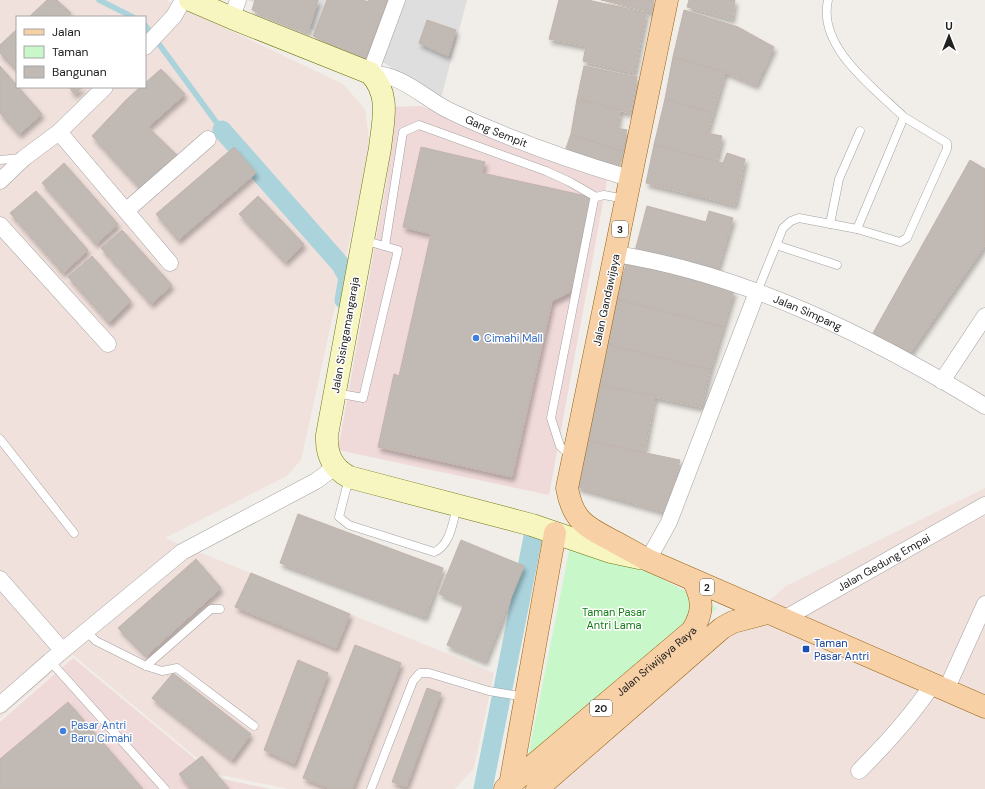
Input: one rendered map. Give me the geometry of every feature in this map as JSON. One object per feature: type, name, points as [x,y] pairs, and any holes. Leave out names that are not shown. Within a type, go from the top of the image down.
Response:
[{"type":"main road","points":[[190,0],[235,9],[370,73]]},
{"type":"main road","name":"Jalan Gandawijaya","points":[[648,560],[596,533],[576,515],[570,502],[567,488],[616,254],[627,189],[668,0]]},
{"type":"main road","name":"Jalan Sisingamangaraja","points":[[342,472],[326,448],[362,240],[380,148],[384,102],[383,92],[379,82],[370,73]]},
{"type":"main road","points":[[342,472],[457,506],[532,525],[611,552],[648,560]]},
{"type":"main road","points":[[507,787],[518,696],[555,533]]},
{"type":"main road","name":"2","points":[[648,560],[775,617],[985,707]]},
{"type":"main road","name":"Jalan Sriwijaya Raya","points":[[507,787],[692,631],[699,620],[701,610],[699,591],[692,580]]},
{"type":"main road","name":"Jalan Sriwijaya Raya","points":[[537,789],[722,628],[738,620],[775,617]]},
{"type":"street","points":[[146,45],[174,16],[183,0]]},
{"type":"street","points":[[370,73],[397,0]]},
{"type":"street","name":"Gang Sempit","points":[[370,73],[387,76],[405,83],[422,92],[450,111],[627,189]]},
{"type":"street","points":[[0,181],[24,158],[59,132],[104,88]]},
{"type":"street","points":[[59,132],[127,210],[170,263]]},
{"type":"street","points":[[127,210],[208,139]]},
{"type":"street","points":[[0,225],[108,344]]},
{"type":"street","name":"Jalan Simpang","points":[[616,254],[686,268],[757,292],[853,333],[985,406]]},
{"type":"street","points":[[648,560],[669,522],[757,292]]},
{"type":"street","points":[[942,381],[985,316]]},
{"type":"street","points":[[0,705],[62,650],[182,552],[316,481],[342,472]]},
{"type":"street","name":"Jalan Gedung Empai","points":[[775,617],[985,505]]},
{"type":"street","points":[[0,579],[62,650]]},
{"type":"street","points":[[859,771],[896,734],[918,706],[939,688],[985,604]]},
{"type":"lane","points":[[757,292],[783,228],[791,221],[799,218],[857,229],[900,242],[907,238],[947,149],[947,143],[904,117],[848,62],[832,38],[825,11],[828,0]]},
{"type":"lane","points":[[857,229],[904,117]]},
{"type":"lane","points":[[385,246],[403,132],[419,125],[546,171],[570,182],[596,197],[627,189]]},
{"type":"lane","points":[[830,224],[839,179],[860,131]]},
{"type":"lane","points":[[0,160],[24,158]]},
{"type":"lane","points":[[573,458],[560,446],[551,418],[594,200],[596,197]]},
{"type":"lane","points":[[335,392],[363,398],[398,250],[362,240]]},
{"type":"lane","points":[[776,245],[837,265]]},
{"type":"lane","points":[[0,439],[74,533]]},
{"type":"lane","points":[[342,472],[339,517],[349,525],[434,552],[441,550],[446,544],[457,506]]},
{"type":"lane","points":[[146,666],[211,609],[220,608]]},
{"type":"lane","points":[[86,631],[96,641],[146,666],[162,671],[177,668],[254,726]]},
{"type":"lane","points":[[50,661],[165,789]]},
{"type":"lane","points":[[371,789],[413,681],[420,673],[518,696]]},
{"type":"shaded area","points":[[0,0],[166,0],[343,84],[365,109],[370,148],[301,460],[287,476],[165,538],[494,673],[474,768],[455,789],[289,789],[216,774],[73,655],[0,718]]},
{"type":"shaded area","points":[[248,0],[467,0],[440,102],[383,62]]},
{"type":"shaded area","points":[[421,106],[609,170],[549,495],[338,450],[387,179],[393,107]]},
{"type":"shaded area","points":[[985,488],[985,789],[551,789],[786,586]]},
{"type":"shaded area","points":[[73,658],[218,778],[270,789],[0,789],[0,722]]},
{"type":"green space","name":"Taman Pasar Antri Lama","points":[[571,542],[611,552],[717,608],[527,762]]},
{"type":"building","points":[[47,0],[57,0],[71,13],[69,16],[30,16]]},
{"type":"building","points":[[255,0],[318,0],[308,32],[252,10]]},
{"type":"building","points":[[327,0],[363,0],[368,2],[369,0],[388,0],[364,61],[313,36]]},
{"type":"building","points":[[559,0],[588,0],[646,13],[634,73],[583,61],[586,46],[549,39]]},
{"type":"building","points":[[601,0],[654,0],[652,12]]},
{"type":"building","points":[[689,0],[735,0],[732,19],[687,7]]},
{"type":"building","points":[[684,10],[738,27],[774,47],[756,85],[725,72],[673,57]]},
{"type":"building","points":[[427,20],[456,30],[448,56],[419,43]]},
{"type":"building","points":[[16,30],[15,68],[0,53],[0,45]]},
{"type":"building","points":[[673,57],[725,72],[713,113],[665,99]]},
{"type":"building","points":[[0,66],[16,84],[16,88],[19,88],[42,114],[19,134],[0,113]]},
{"type":"building","points":[[584,66],[637,77],[630,113],[577,99]]},
{"type":"building","points":[[161,69],[185,94],[148,127],[179,157],[141,189],[92,136],[139,88],[146,88],[146,82]]},
{"type":"building","points":[[70,88],[82,88],[74,94]]},
{"type":"building","points":[[577,99],[620,110],[617,128],[627,130],[621,151],[571,134]]},
{"type":"building","points":[[665,99],[713,113],[707,133],[722,136],[716,162],[654,145]]},
{"type":"building","points":[[571,134],[621,151],[616,168],[565,151]]},
{"type":"building","points":[[654,145],[723,163],[727,153],[745,159],[735,205],[646,183]]},
{"type":"building","points":[[234,147],[256,173],[178,240],[156,214]]},
{"type":"building","name":"Cimahi Mall","points":[[421,147],[485,162],[482,173],[591,197],[570,292],[552,301],[512,477],[378,447],[394,374],[399,376],[431,234],[403,227]]},
{"type":"building","points":[[970,160],[985,169],[985,245],[910,353],[873,333]]},
{"type":"building","points":[[64,163],[118,224],[96,244],[42,183]]},
{"type":"building","points":[[36,191],[88,250],[63,273],[10,213]]},
{"type":"building","points":[[258,196],[304,244],[285,262],[239,214]]},
{"type":"building","points":[[647,206],[706,222],[709,211],[733,218],[716,274],[635,251]]},
{"type":"building","points":[[122,230],[172,285],[151,304],[101,248]]},
{"type":"building","points":[[92,256],[131,301],[109,323],[68,277]]},
{"type":"building","points":[[627,261],[734,291],[723,327],[616,299]]},
{"type":"building","points":[[616,299],[723,327],[710,370],[606,344]]},
{"type":"building","points":[[606,344],[710,370],[701,407],[599,385]]},
{"type":"building","points":[[599,385],[655,396],[644,453],[588,441]]},
{"type":"building","points":[[588,441],[680,460],[665,512],[577,487]]},
{"type":"building","points":[[298,514],[443,568],[425,617],[280,563]]},
{"type":"building","points":[[461,540],[524,566],[485,661],[447,645],[464,604],[439,594]]},
{"type":"building","points":[[196,559],[221,588],[146,656],[118,628]]},
{"type":"building","points":[[251,573],[350,614],[336,648],[235,607]]},
{"type":"building","points":[[355,645],[401,663],[352,789],[331,789],[303,778]]},
{"type":"building","points":[[298,660],[328,673],[294,764],[264,750]]},
{"type":"building","points":[[173,673],[251,734],[232,760],[152,698]]},
{"type":"building","points":[[427,688],[441,693],[406,787],[392,782]]},
{"type":"building","name":"Pasar Antri Baru Cimahi","points":[[68,702],[143,789],[0,789],[0,759]]},
{"type":"building","points":[[202,756],[229,789],[191,789],[179,774]]},
{"type":"waterway","points":[[99,0],[131,16]]},
{"type":"waterway","points":[[146,26],[222,130]]},
{"type":"waterway","points":[[222,130],[341,265],[348,278],[344,300]]},
{"type":"waterway","points":[[483,789],[533,537]]},
{"type":"place","name":"Cimahi Mall","points":[[476,338]]},
{"type":"place","name":"Taman Pasar Antri","points":[[806,649]]},
{"type":"place","name":"Pasar Antri Baru Cimahi","points":[[63,731]]}]
